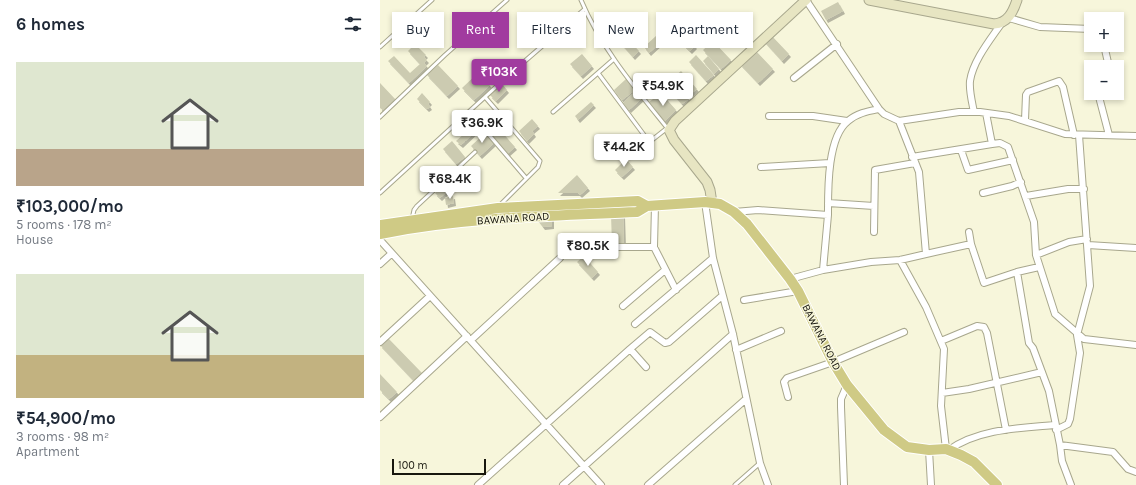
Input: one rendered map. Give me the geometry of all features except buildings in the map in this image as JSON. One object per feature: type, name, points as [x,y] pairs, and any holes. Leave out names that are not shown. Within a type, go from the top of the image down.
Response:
[{"type":"main road","name":"BAWANA ROAD","points":[[380,234],[428,224],[495,218],[552,210],[638,201],[651,206],[709,202],[720,204],[734,212],[747,224],[790,279],[798,291],[833,362],[847,385],[893,438],[907,447],[929,450],[948,450],[974,462],[997,485]]},
{"type":"main road","name":"BAWANA ROAD","points":[[380,225],[498,208],[552,210]]},
{"type":"street","points":[[768,485],[760,463],[733,334],[713,258],[709,202],[710,190],[707,182],[674,140],[668,129],[675,121],[806,0],[879,108],[884,114],[899,121],[974,112],[1024,120],[1066,134],[1136,136]]},
{"type":"street","points":[[869,0],[994,24],[1005,21],[1040,27],[1084,29]]},
{"type":"street","points":[[974,112],[970,93],[972,74],[989,41],[1005,21],[1017,0]]},
{"type":"street","points":[[794,78],[836,44]]},
{"type":"street","points":[[900,260],[941,340],[944,355],[941,416],[948,450],[964,440],[1006,430],[1055,427],[1068,424],[1080,353],[1077,335],[1090,286],[1084,189],[1076,135],[1063,87],[1059,81],[1028,92],[1026,95],[1024,120]]},
{"type":"street","points":[[1100,100],[1109,135]]},
{"type":"street","points":[[823,270],[828,215],[830,163],[840,132],[847,121],[858,114],[879,108]]},
{"type":"street","points":[[986,113],[992,144]]},
{"type":"street","points":[[769,116],[813,116],[847,121]]},
{"type":"street","points":[[899,121],[921,183],[926,254]]},
{"type":"street","points":[[912,157],[992,144],[1005,144],[1013,160],[1034,222],[1036,255],[1052,311],[1077,335],[1084,339],[1136,345]]},
{"type":"street","points":[[962,150],[968,170],[1013,160]]},
{"type":"street","points":[[762,167],[830,163]]},
{"type":"street","points":[[874,232],[875,170],[915,163]]},
{"type":"street","points":[[983,193],[1006,188],[1021,182]]},
{"type":"street","points":[[1026,196],[1068,189],[1084,189]]},
{"type":"street","points":[[828,203],[874,206]]},
{"type":"street","points":[[651,206],[654,247],[676,290]]},
{"type":"street","points":[[734,212],[758,210],[828,215]]},
{"type":"street","points":[[968,232],[984,283],[1016,272],[1039,267]]},
{"type":"street","points":[[380,240],[391,254],[469,338],[601,485]]},
{"type":"street","points":[[1036,255],[1069,242],[1087,242],[1136,248]]},
{"type":"street","points":[[790,279],[848,265],[900,260],[971,244]]},
{"type":"street","points":[[618,247],[654,247]]},
{"type":"street","points":[[380,264],[391,254]]},
{"type":"street","points":[[380,417],[560,258]]},
{"type":"street","points":[[635,324],[713,258]]},
{"type":"street","points":[[623,306],[665,270]]},
{"type":"street","points":[[1016,272],[1029,343],[1033,348],[1049,391],[1062,461],[1071,485]]},
{"type":"street","points":[[744,300],[798,291]]},
{"type":"street","points":[[380,342],[430,296]]},
{"type":"street","points":[[479,485],[546,423],[650,332],[665,343],[669,342],[722,296]]},
{"type":"street","points":[[941,340],[963,330],[980,325],[983,326],[987,333],[1006,430]]},
{"type":"street","points":[[736,350],[781,331]]},
{"type":"street","points":[[788,397],[784,384],[785,380],[833,362],[904,332]]},
{"type":"street","points":[[563,485],[733,334]]},
{"type":"street","points":[[630,349],[646,367]]},
{"type":"street","points":[[942,393],[996,384],[1042,372]]},
{"type":"street","points":[[844,485],[840,407],[841,399],[847,385]]},
{"type":"street","points":[[648,485],[746,399]]},
{"type":"street","points":[[1060,445],[1113,452],[1128,469],[1136,472]]},
{"type":"street","points":[[929,450],[931,485]]},
{"type":"lane","points":[[380,47],[432,0]]},
{"type":"lane","points":[[380,117],[445,55],[507,0]]},
{"type":"lane","points":[[581,0],[614,59],[668,129],[652,140],[647,139],[598,73]]},
{"type":"lane","points":[[380,193],[485,97],[585,9]]},
{"type":"lane","points":[[553,112],[614,59]]},
{"type":"lane","points":[[485,97],[540,161],[538,167],[498,208],[495,218]]},
{"type":"lane","points":[[478,122],[526,178]]},
{"type":"lane","points":[[411,220],[417,206],[475,152]]},
{"type":"lane","points":[[736,485],[760,463]]}]
